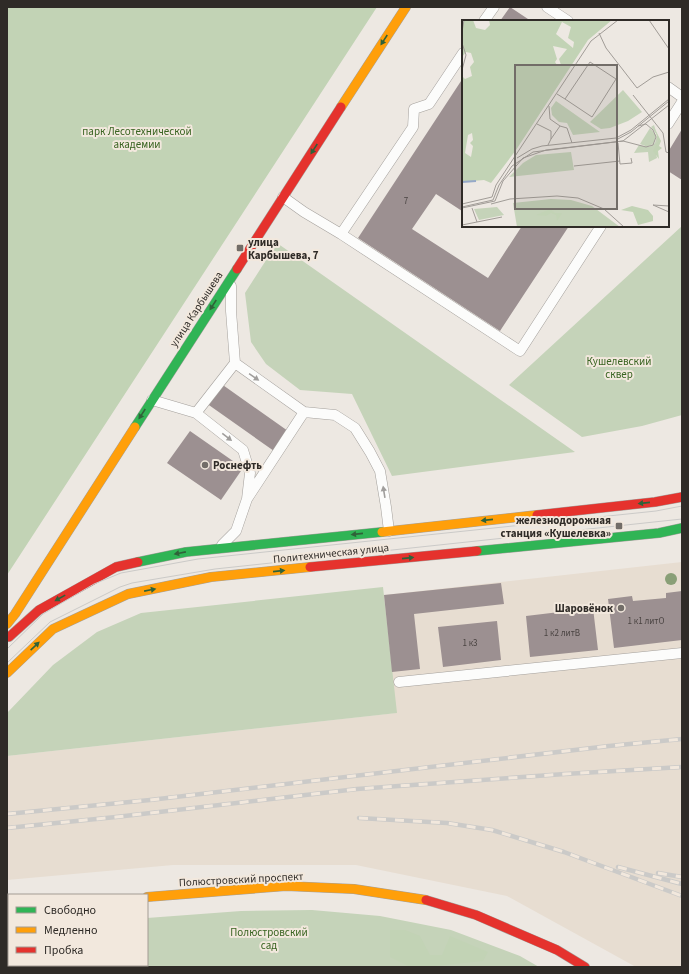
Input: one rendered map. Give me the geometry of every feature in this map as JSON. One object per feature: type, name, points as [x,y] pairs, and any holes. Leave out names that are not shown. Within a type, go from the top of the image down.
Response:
[{"type":"main road","name":"улица Карбышева","points":[[7,624],[15,614],[406,7]]},
{"type":"main road","name":"Политехническая улица","points":[[7,639],[39,610],[116,567],[186,552],[655,502],[682,497]]},
{"type":"main road","name":"Политехническая улица","points":[[7,673],[54,629],[128,594],[211,577],[659,533],[682,528]]},
{"type":"main road","name":"Полюстровский проспект","points":[[148,896],[286,886],[354,889],[427,900],[476,914],[557,950],[585,967]]},
{"type":"lane","points":[[485,20],[494,7]]},
{"type":"lane","points":[[547,7],[566,20]]},
{"type":"lane","points":[[341,234],[413,127],[414,109],[429,104],[462,54]]},
{"type":"lane","points":[[669,88],[682,97]]},
{"type":"lane","points":[[669,122],[682,102]]},
{"type":"lane","points":[[283,197],[520,351],[600,227]]},
{"type":"lane","points":[[196,413],[235,363],[231,311],[231,278]]},
{"type":"lane","points":[[235,363],[304,412],[335,415],[355,428],[380,471],[389,531]]},
{"type":"lane","points":[[152,400],[196,413],[243,450],[250,473],[247,499],[236,531],[219,549]]},
{"type":"lane","points":[[247,499],[304,412]]},
{"type":"lane","points":[[399,682],[682,653]]},
{"type":"shaded area","points":[[682,562],[682,967],[636,967],[507,896],[356,865],[173,865],[7,880],[7,756],[396,713],[384,595]]},
{"type":"green space","name":"парк Лесотехнической академии","points":[[7,7],[377,7],[7,575]]},
{"type":"green space","name":"Кушелевский сквер","points":[[682,226],[682,415],[642,426],[582,437],[509,385]]},
{"type":"green space","points":[[277,243],[575,452],[392,476],[352,394],[300,390],[266,364],[251,342],[245,293]]},
{"type":"green space","points":[[383,587],[397,713],[7,756],[7,713],[53,665],[97,632],[141,613]]},
{"type":"green space","name":"Полюстровский сад","points":[[312,910],[380,916],[451,930],[520,956],[539,967],[7,967],[7,928],[8,966],[148,966],[148,918],[241,911]]},
{"type":"green space","points":[[390,930],[405,930],[420,936],[430,955],[442,955],[450,936],[488,952],[483,961],[410,967],[390,957]]},
{"type":"building","points":[[510,7],[530,20],[501,20]]},
{"type":"building","points":[[462,80],[462,211],[436,194],[412,229],[488,278],[521,227],[568,227],[500,331],[358,238]]},
{"type":"building","points":[[682,129],[682,180],[669,172],[669,150]]},
{"type":"building","points":[[220,383],[288,431],[274,451],[206,403]]},
{"type":"building","name":"Роснефть","points":[[190,431],[243,468],[221,500],[167,463]]},
{"type":"building","points":[[501,583],[504,604],[414,614],[420,669],[392,672],[384,595]]},
{"type":"building","points":[[682,591],[682,640],[614,648],[608,599],[632,596],[633,601],[666,598],[666,593]]},
{"type":"building","points":[[593,608],[598,650],[530,657],[526,616]]},
{"type":"building","points":[[497,621],[501,660],[443,667],[438,627]]},
{"type":"tram line","points":[[7,649],[43,614],[94,584],[121,573],[198,559],[656,511],[682,506]]},
{"type":"tram line","points":[[7,663],[50,622],[120,587],[132,583],[215,569],[682,519]]},
{"type":"railway","points":[[7,814],[150,800],[609,746],[682,739]]},
{"type":"railway","points":[[7,828],[357,789],[682,767]]},
{"type":"railway","points":[[359,818],[447,823],[492,830],[564,852],[682,896]]},
{"type":"railway","points":[[618,867],[682,884]]},
{"type":"railway","points":[[658,873],[682,877]]},
{"type":"traffic: fast","points":[[135,427],[237,269]]},
{"type":"traffic: fast","points":[[477,551],[659,533],[682,528]]},
{"type":"traffic: fast","points":[[138,562],[186,552],[382,532]]},
{"type":"traffic: slow","points":[[341,107],[406,7]]},
{"type":"traffic: slow","points":[[7,624],[15,614],[135,427]]},
{"type":"traffic: slow","points":[[382,532],[537,515]]},
{"type":"traffic: slow","points":[[7,673],[53,629],[128,594],[211,577],[310,567]]},
{"type":"traffic: slow","points":[[148,897],[286,886],[354,889],[426,900]]},
{"type":"traffic: jam","points":[[237,269],[341,107]]},
{"type":"traffic: jam","points":[[537,515],[655,502],[682,497]]},
{"type":"traffic: jam","points":[[310,567],[477,551]]},
{"type":"traffic: jam","points":[[9,637],[39,610],[116,567],[138,562]]},
{"type":"traffic: jam","points":[[426,900],[476,915],[557,950],[585,967]]},
{"type":"place","name":"улица Карбышева, 7","points":[[240,248]]},
{"type":"place","name":"Роснефть","points":[[205,465]]},
{"type":"place","name":"железнодорожная станция «Кушелевка»","points":[[619,526]]},
{"type":"place","name":"Шаровёнок","points":[[621,608]]}]
